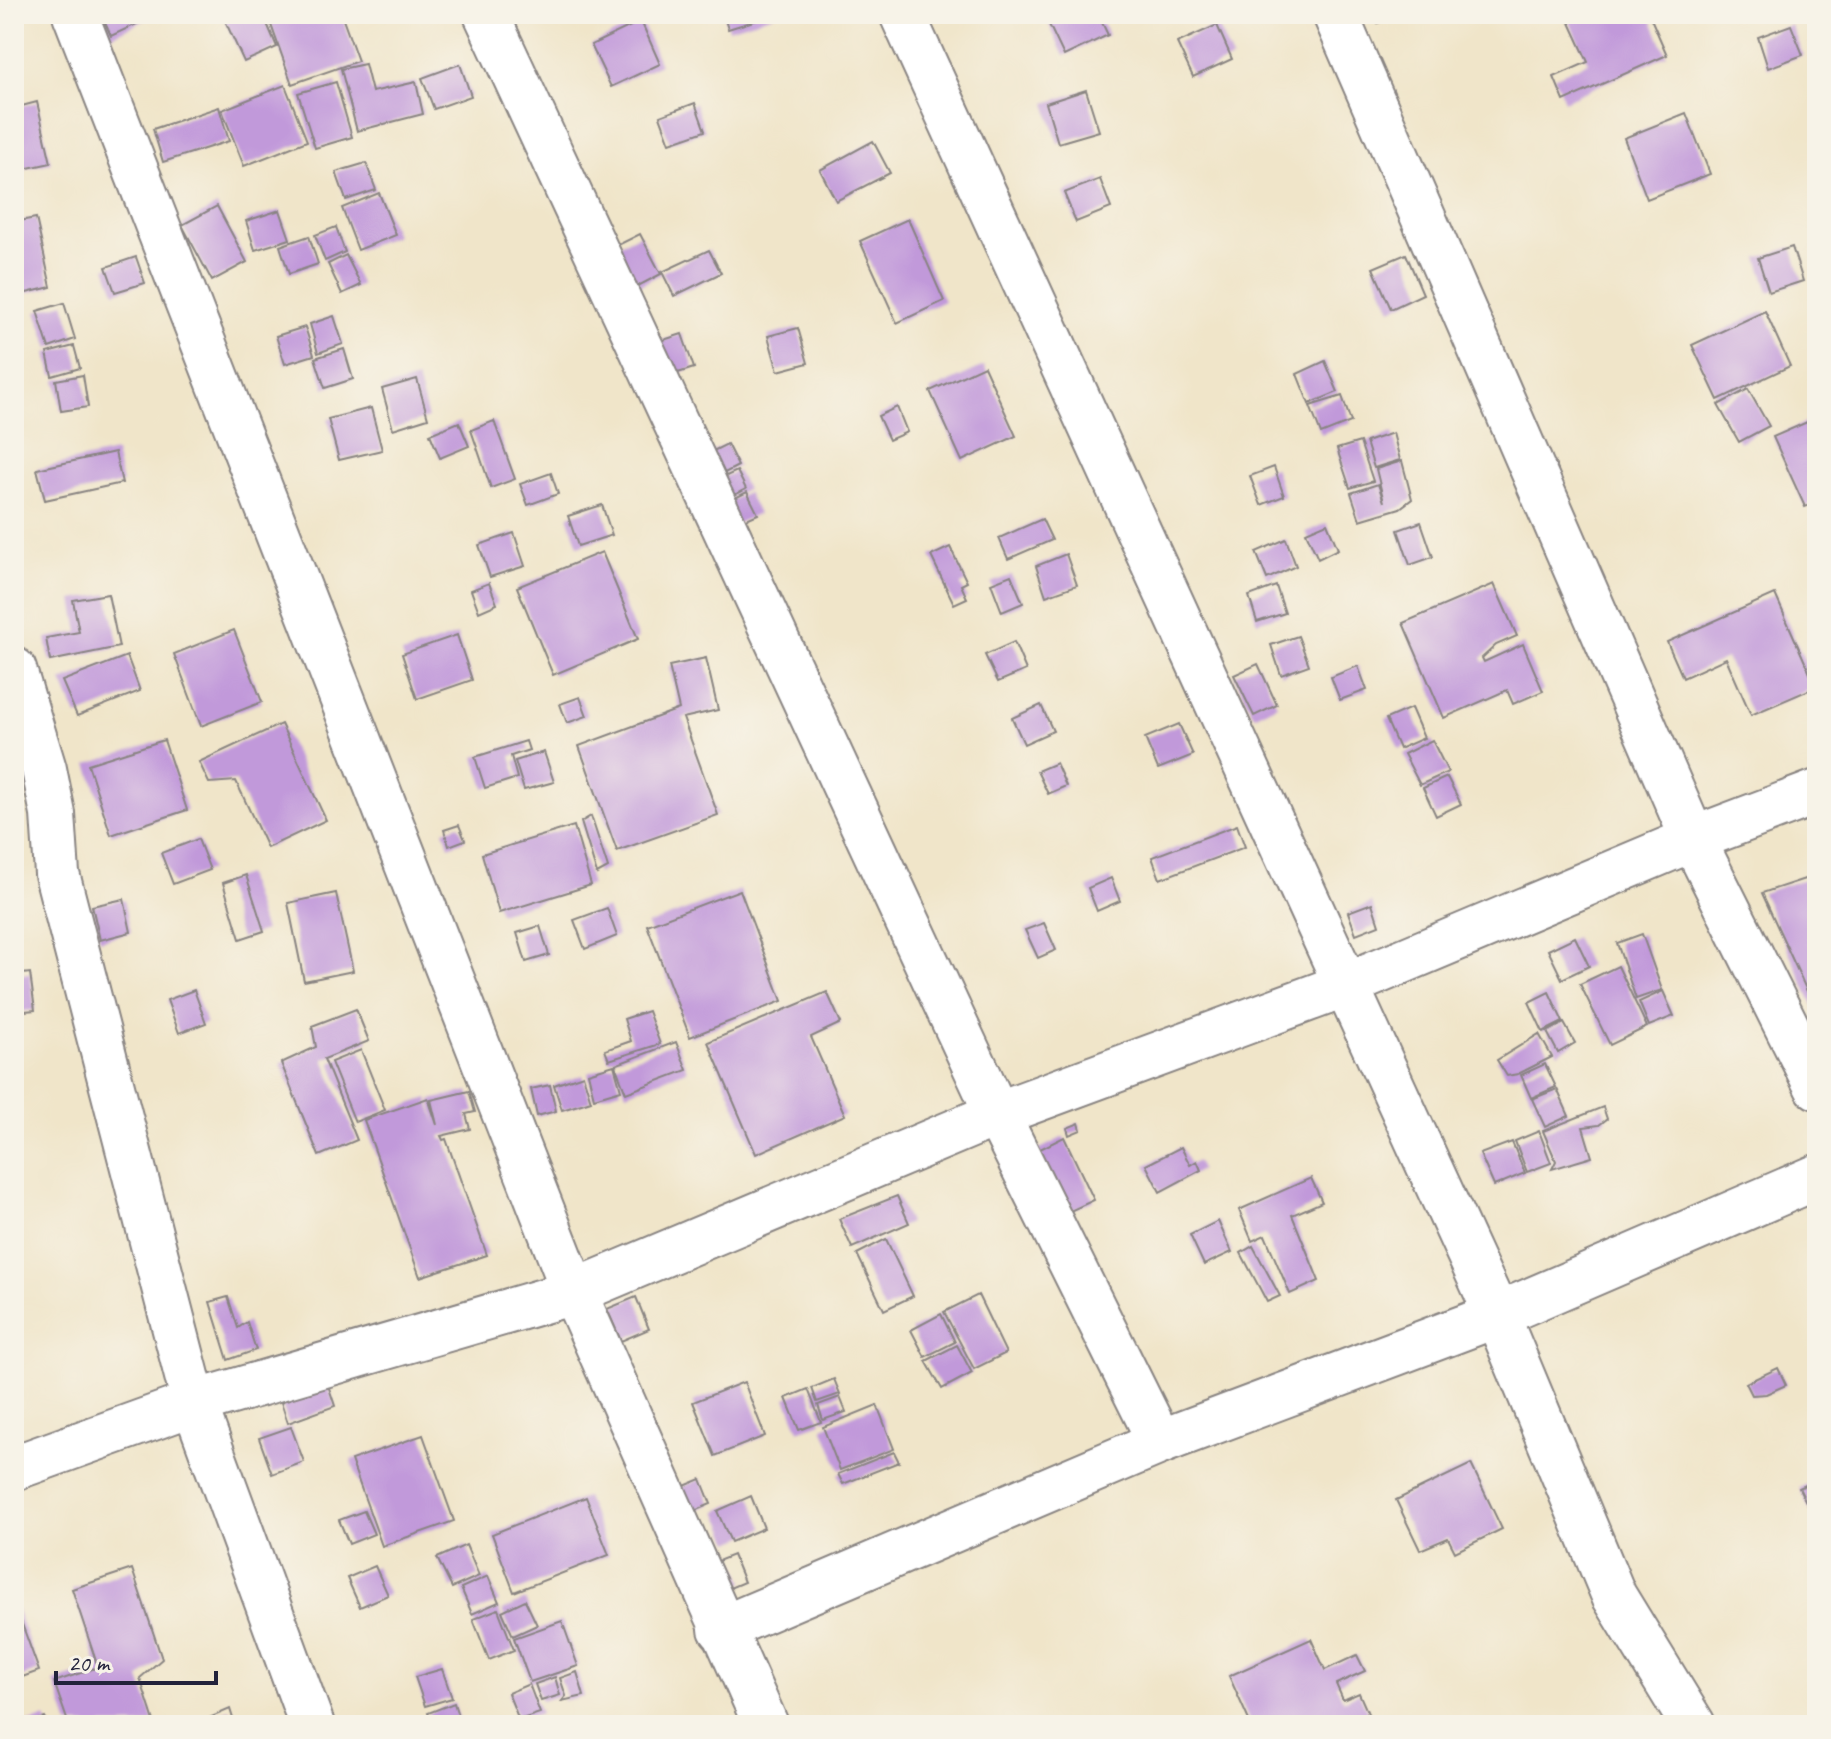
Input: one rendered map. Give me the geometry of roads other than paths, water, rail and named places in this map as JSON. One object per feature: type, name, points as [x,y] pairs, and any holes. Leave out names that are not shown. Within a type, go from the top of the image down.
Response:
[{"type":"street","points":[[75,14],[574,1292],[766,1725]]},
{"type":"street","points":[[486,14],[997,1114],[1160,1442]]},
{"type":"street","points":[[902,14],[1497,1315],[1614,1596],[1693,1725]]},
{"type":"street","points":[[1335,14],[1693,839],[1817,1087]]},
{"type":"street","points":[[14,670],[44,769],[53,814],[57,874],[194,1403],[312,1725]]},
{"type":"street","points":[[14,1468],[194,1403],[574,1292],[997,1114],[1346,985],[1693,839],[1817,792]]},
{"type":"street","points":[[721,1629],[1160,1442],[1497,1315],[1817,1177]]}]
